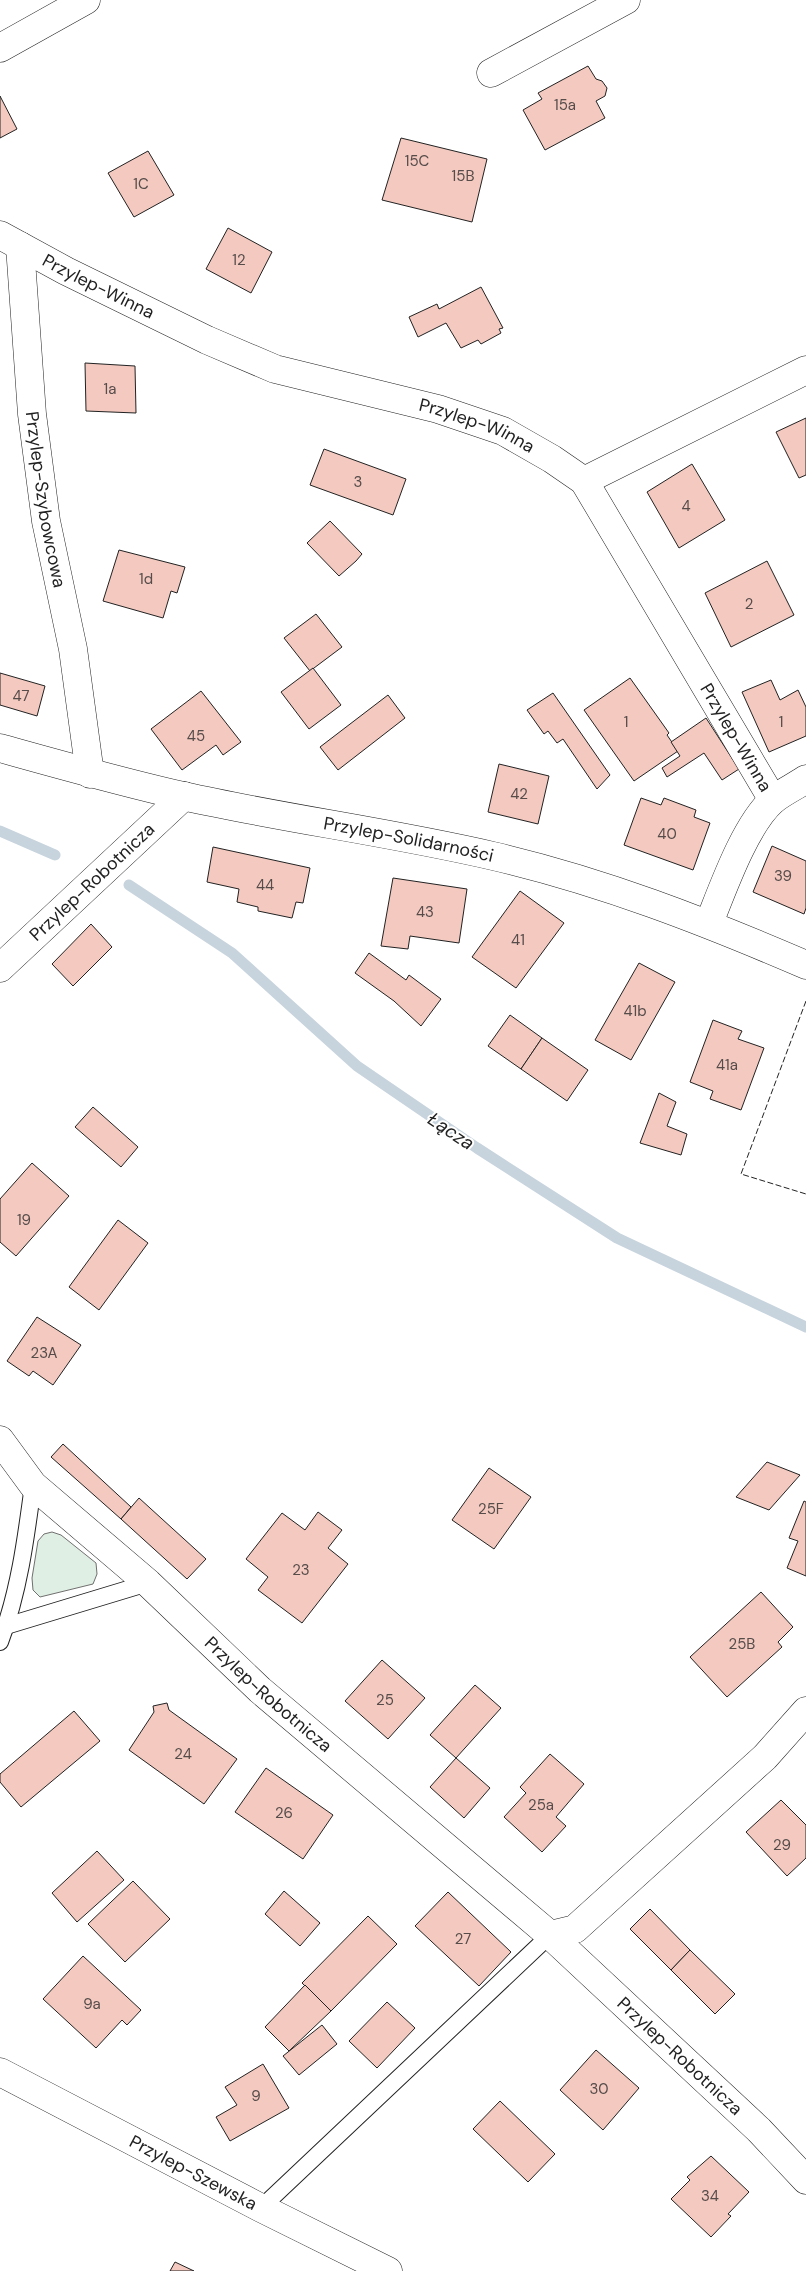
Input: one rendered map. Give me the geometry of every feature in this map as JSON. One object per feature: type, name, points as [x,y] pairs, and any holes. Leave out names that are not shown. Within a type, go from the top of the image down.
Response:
[{"type":"street","points":[[0,48],[86,0]]},
{"type":"street","points":[[491,73],[626,0]]},
{"type":"street","name":"Przylep-Winna","points":[[10,241],[66,271],[207,340],[275,369],[438,409],[503,431],[552,459],[584,481],[773,800]]},
{"type":"street","name":"Przylep-Szybowcowa","points":[[10,241],[46,521],[73,649],[90,774]]},
{"type":"street","points":[[584,481],[806,370]]},
{"type":"street","name":"Przylep-Solidarności","points":[[0,748],[90,774],[184,796],[492,856],[559,874],[709,923],[806,964]]},
{"type":"street","points":[[709,923],[741,849],[756,823],[773,800],[806,779]]},
{"type":"street","name":"Przylep-Robotnicza","points":[[0,968],[184,796]]},
{"type":"street","name":"Przylep-Robotnicza","points":[[0,1440],[33,1485],[148,1583],[260,1690],[550,1936],[760,2130],[806,2180]]},
{"type":"street","points":[[550,1936],[575,1929],[764,1757],[806,1711]]},
{"type":"street","name":"Przylep-Szewska","points":[[0,2072],[388,2271]]},
{"type":"lane","points":[[0,1642],[3,1625],[24,1553],[33,1485]]},
{"type":"lane","points":[[3,1625],[148,1583]]},
{"type":"lane","points":[[262,2208],[550,1936]]},
{"type":"green space","points":[[52,1532],[61,1535],[96,1563],[97,1574],[93,1584],[40,1597],[33,1590],[32,1578],[38,1541],[44,1534]]},
{"type":"building","points":[[588,66],[596,79],[602,81],[607,88],[605,96],[596,101],[605,118],[545,150],[523,110],[542,99],[538,93]]},
{"type":"building","points":[[0,96],[17,129],[0,138]]},
{"type":"building","points":[[401,138],[487,159],[472,222],[382,200]]},
{"type":"building","points":[[148,151],[174,195],[134,217],[108,173]]},
{"type":"building","points":[[228,228],[272,252],[251,293],[206,269]]},
{"type":"building","points":[[481,287],[503,328],[499,329],[501,333],[481,344],[478,340],[461,348],[446,323],[418,337],[409,317],[437,304],[439,309]]},
{"type":"building","points":[[85,363],[135,366],[136,413],[86,411]]},
{"type":"building","points":[[806,418],[806,475],[799,478],[776,432]]},
{"type":"building","points":[[324,449],[406,479],[393,515],[310,485]]},
{"type":"building","points":[[692,464],[725,520],[679,548],[647,492]]},
{"type":"building","points":[[330,521],[362,554],[339,576],[307,543]]},
{"type":"building","points":[[119,550],[185,567],[177,593],[171,591],[163,618],[103,601]]},
{"type":"building","points":[[767,561],[794,615],[731,647],[705,593]]},
{"type":"building","points":[[316,614],[342,647],[310,671],[284,638]]},
{"type":"building","points":[[313,668],[341,705],[309,729],[281,692]]},
{"type":"building","points":[[0,673],[45,686],[37,716],[0,705]]},
{"type":"building","points":[[630,678],[669,733],[667,735],[678,751],[634,781],[584,710]]},
{"type":"building","points":[[771,680],[780,700],[798,690],[806,707],[806,736],[769,752],[742,692]]},
{"type":"building","points":[[201,691],[241,742],[223,755],[216,745],[182,770],[151,729]]},
{"type":"building","points":[[553,693],[610,775],[597,789],[563,739],[557,743],[548,731],[544,734],[527,710]]},
{"type":"building","points":[[388,695],[405,718],[338,770],[320,747]]},
{"type":"building","points":[[706,718],[739,769],[722,780],[704,753],[667,777],[662,768],[680,756],[671,742]]},
{"type":"building","points":[[499,764],[549,776],[538,824],[488,812]]},
{"type":"building","points":[[641,798],[661,805],[664,798],[696,810],[694,817],[710,823],[693,870],[624,845]]},
{"type":"building","points":[[772,846],[806,861],[806,908],[804,914],[753,892]]},
{"type":"building","points":[[213,847],[310,868],[303,903],[296,902],[292,918],[258,911],[258,907],[237,902],[239,889],[207,882]]},
{"type":"building","points":[[393,878],[467,889],[459,943],[410,936],[408,949],[381,946]]},
{"type":"building","points":[[520,891],[564,923],[516,988],[472,957]]},
{"type":"building","points":[[91,924],[112,947],[73,986],[52,964]]},
{"type":"building","points":[[369,953],[406,980],[409,975],[441,999],[421,1026],[394,1001],[355,973]]},
{"type":"building","points":[[639,963],[675,982],[631,1060],[595,1040]]},
{"type":"building","points":[[510,1015],[542,1038],[521,1069],[488,1046]]},
{"type":"building","points":[[713,1020],[742,1031],[738,1039],[764,1048],[741,1110],[710,1099],[713,1091],[690,1082]]},
{"type":"building","points":[[542,1038],[588,1070],[567,1101],[521,1069]]},
{"type":"building","points":[[659,1093],[676,1102],[667,1126],[687,1134],[681,1155],[640,1143]]},
{"type":"building","points":[[93,1107],[138,1147],[121,1167],[75,1127]]},
{"type":"building","points":[[32,1163],[69,1196],[16,1256],[0,1242],[0,1199]]},
{"type":"building","points":[[118,1220],[148,1243],[99,1310],[69,1287]]},
{"type":"building","points":[[37,1317],[81,1345],[53,1385],[33,1371],[29,1376],[7,1361]]},
{"type":"building","points":[[63,1444],[131,1507],[121,1519],[51,1457]]},
{"type":"building","points":[[767,1462],[800,1475],[769,1510],[736,1497]]},
{"type":"building","points":[[489,1468],[531,1497],[494,1549],[452,1520]]},
{"type":"building","points":[[139,1498],[206,1559],[187,1579],[121,1519]]},
{"type":"building","points":[[804,1501],[806,1502],[806,1576],[787,1568],[798,1541],[789,1538]]},
{"type":"building","points":[[318,1512],[342,1530],[328,1548],[348,1564],[302,1623],[258,1590],[268,1577],[246,1559],[282,1513],[305,1530]]},
{"type":"building","points":[[761,1592],[793,1627],[778,1642],[782,1647],[727,1697],[690,1657]]},
{"type":"building","points":[[382,1660],[425,1698],[388,1739],[345,1701]]},
{"type":"building","points":[[475,1685],[501,1708],[456,1758],[430,1735]]},
{"type":"building","points":[[167,1703],[169,1710],[237,1759],[204,1804],[129,1750],[154,1712],[153,1706]]},
{"type":"building","points":[[74,1711],[100,1741],[21,1807],[0,1782],[0,1774]]},
{"type":"building","points":[[550,1754],[584,1784],[556,1817],[566,1826],[542,1852],[504,1817],[526,1793],[520,1787]]},
{"type":"building","points":[[456,1758],[490,1788],[464,1818],[430,1787]]},
{"type":"building","points":[[266,1768],[333,1815],[303,1859],[235,1812]]},
{"type":"building","points":[[781,1800],[806,1825],[806,1858],[787,1876],[746,1832]]},
{"type":"building","points":[[97,1851],[124,1880],[77,1922],[52,1893]]},
{"type":"building","points":[[133,1881],[170,1919],[125,1962],[88,1924]]},
{"type":"building","points":[[284,1891],[320,1923],[300,1946],[265,1914]]},
{"type":"building","points":[[448,1892],[511,1952],[479,1986],[415,1926]]},
{"type":"building","points":[[650,1909],[690,1950],[671,1970],[630,1929]]},
{"type":"building","points":[[368,1916],[397,1944],[331,2011],[302,1983]]},
{"type":"building","points":[[690,1950],[735,1994],[715,2014],[671,1970]]},
{"type":"building","points":[[83,1956],[141,2010],[127,2025],[122,2020],[96,2048],[43,1999]]},
{"type":"building","points":[[305,1985],[331,2011],[289,2051],[265,2027]]},
{"type":"building","points":[[387,2002],[415,2028],[377,2068],[349,2041]]},
{"type":"building","points":[[322,2025],[337,2044],[299,2075],[283,2056]]},
{"type":"building","points":[[596,2050],[639,2088],[603,2130],[560,2090]]},
{"type":"building","points":[[263,2064],[289,2108],[230,2141],[216,2117],[237,2105],[225,2087]]},
{"type":"building","points":[[500,2101],[555,2154],[528,2182],[473,2129]]},
{"type":"building","points":[[711,2156],[749,2192],[728,2214],[731,2216],[711,2237],[671,2199],[690,2180],[687,2177]]},
{"type":"building","points":[[175,2262],[194,2271],[170,2271]]},
{"type":"waterway","name":"Łącza","points":[[0,831],[55,855]]},
{"type":"waterway","name":"Łącza","points":[[129,885],[232,953],[357,1066],[477,1148],[617,1238],[806,1327]]},
{"type":"fence","points":[[806,1001],[741,1174],[806,1194]]}]
